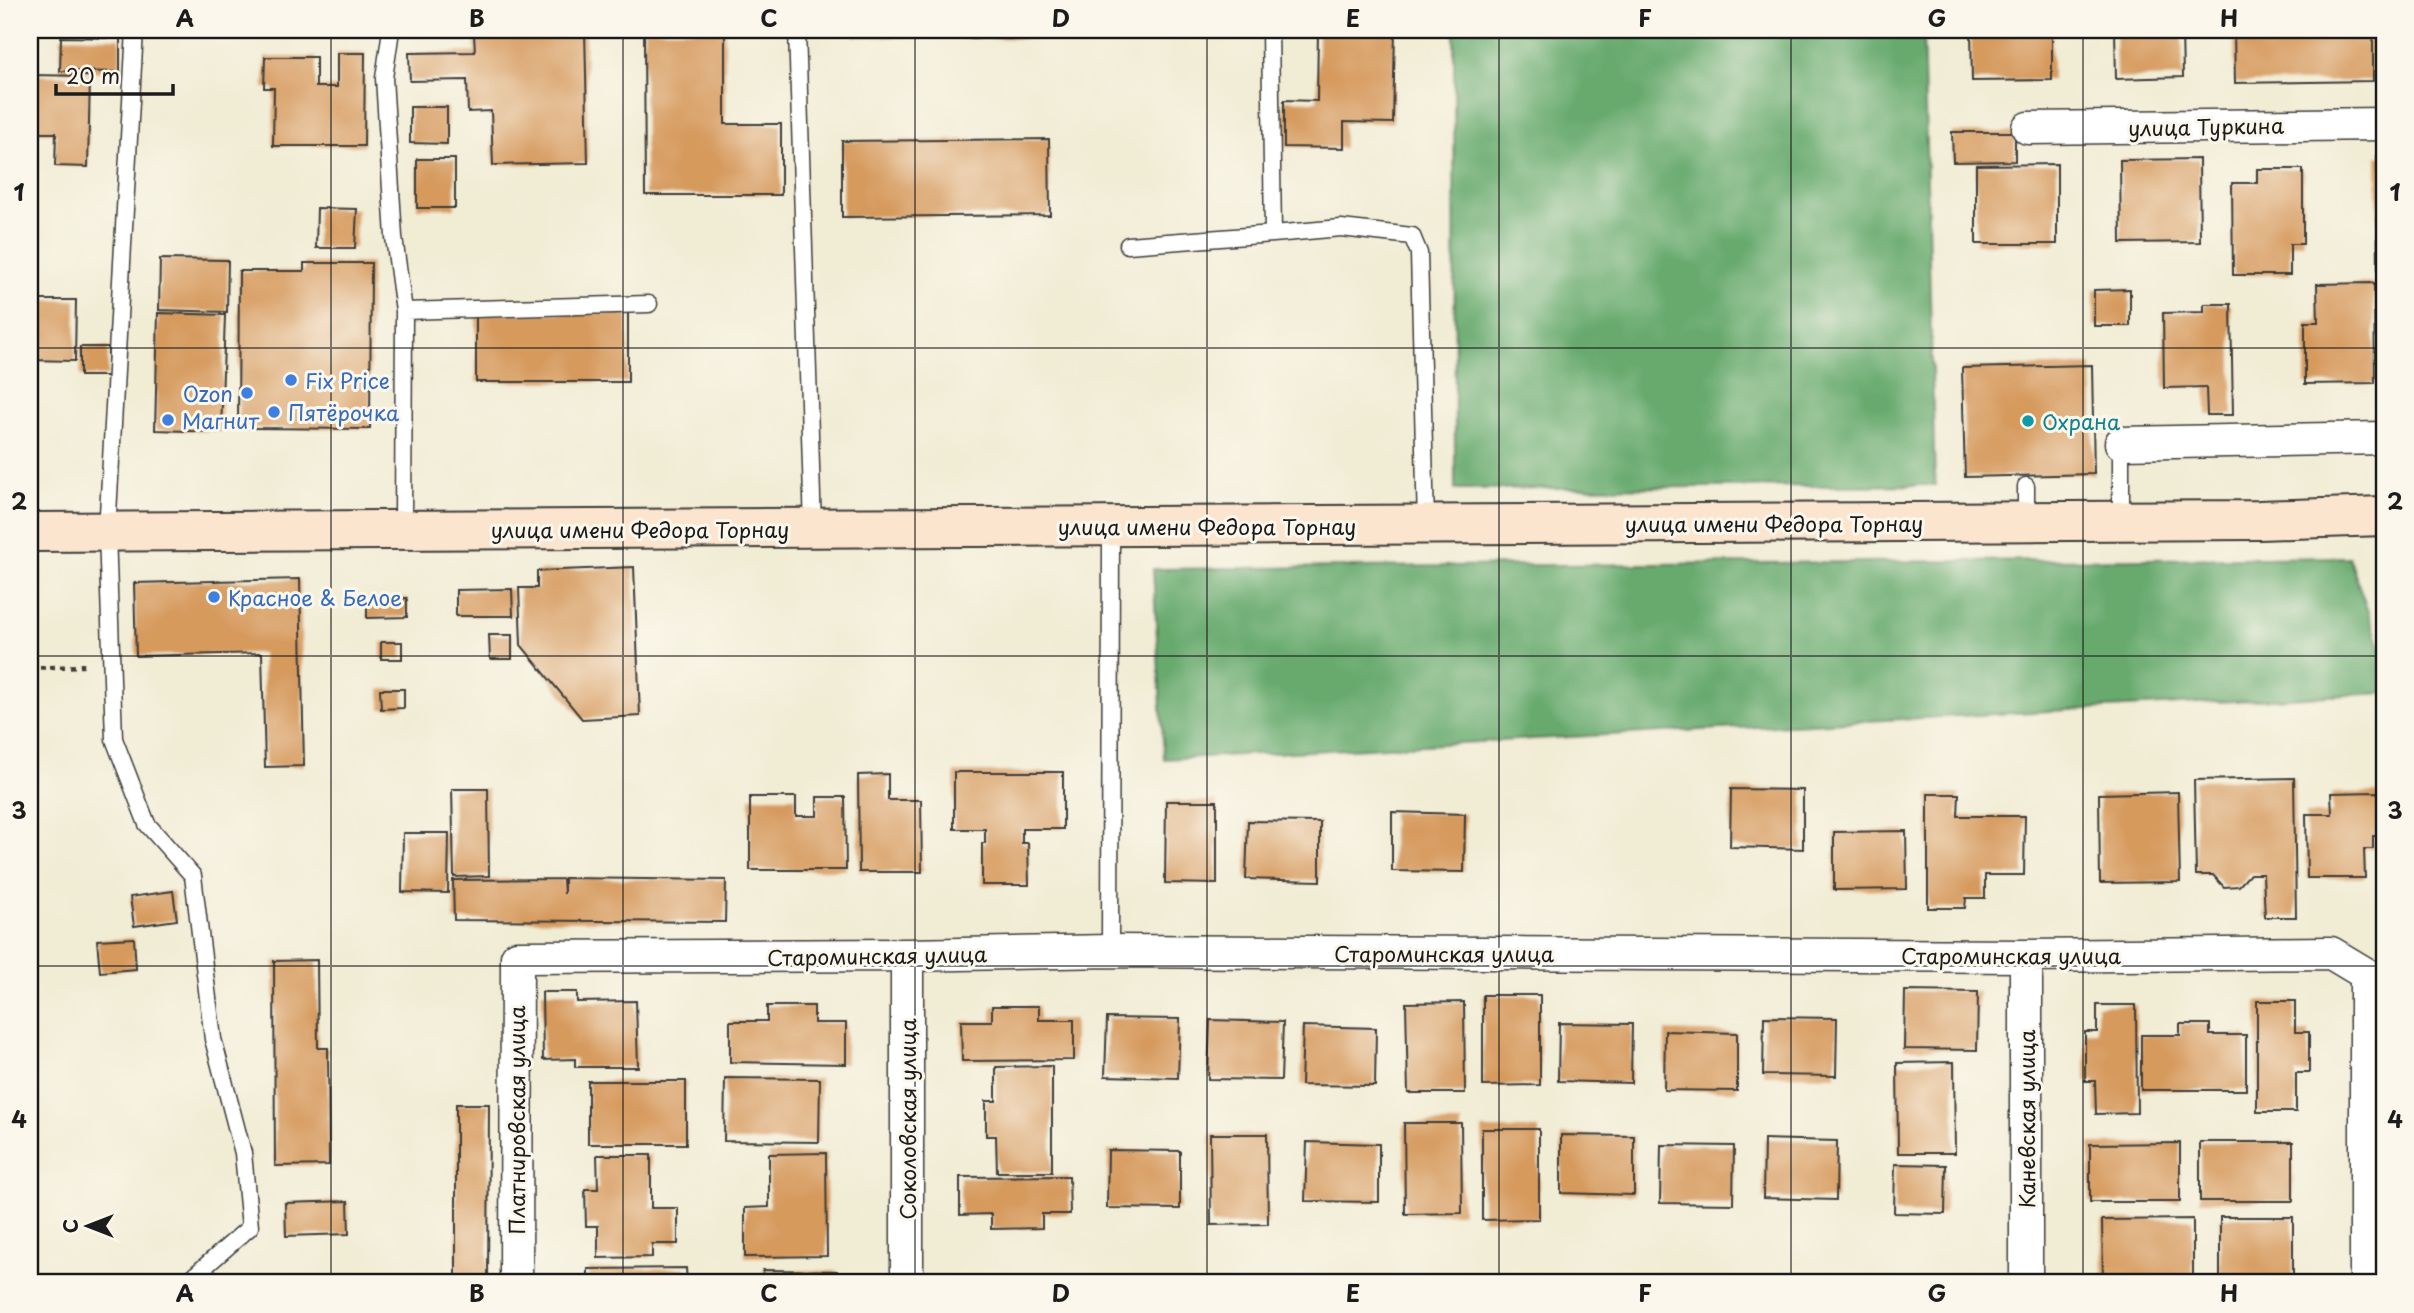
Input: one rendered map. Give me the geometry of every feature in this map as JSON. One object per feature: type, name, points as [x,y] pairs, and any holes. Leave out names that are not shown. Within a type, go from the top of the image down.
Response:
[{"type":"street","name":"улица Туркина","points":[[2028,128],[2384,124]]},
{"type":"street","points":[[2121,443],[2384,438]]},
{"type":"street","name":"улица имени Федора Торнау","points":[[30,532],[1426,525],[2026,503],[2121,520],[2384,516]]},
{"type":"street","name":"Староминская улица","points":[[517,957],[1110,951],[2026,956],[2331,953],[2365,974],[2365,1283]]},
{"type":"street","name":"Соколовская улица","points":[[907,955],[907,1283]]},
{"type":"street","name":"Каневская улица","points":[[2026,956],[2026,1283]]},
{"type":"street","name":"Платнировская улица","points":[[516,1283],[517,957]]},
{"type":"lane","points":[[135,30],[107,532],[114,739],[147,824],[193,876],[214,1039],[243,1153],[250,1227],[186,1283]]},
{"type":"lane","points":[[391,30],[384,78],[394,237],[404,311],[403,530]]},
{"type":"lane","points":[[797,30],[813,528]]},
{"type":"lane","points":[[1270,30],[1273,234]]},
{"type":"lane","points":[[1128,245],[1341,228],[1412,236],[1419,253],[1426,525]]},
{"type":"lane","points":[[404,311],[649,304]]},
{"type":"lane","points":[[2121,443],[2121,520]]},
{"type":"lane","points":[[1110,951],[1111,527]]},
{"type":"path","points":[[30,668],[82,666],[82,653]]},
{"type":"green space","points":[[1454,30],[1923,30],[1935,485],[1455,489]]},
{"type":"green space","points":[[2349,557],[2384,658],[2384,693],[1164,759],[1153,569]]},
{"type":"building","points":[[471,30],[585,30],[588,163],[493,165],[491,111],[468,112],[467,80],[410,81],[409,53],[475,52],[474,34],[471,34]]},
{"type":"building","points":[[644,30],[725,30],[725,124],[781,124],[781,195],[645,195]]},
{"type":"building","points":[[854,30],[1043,30],[1043,39],[854,37]]},
{"type":"building","points":[[1318,30],[1395,30],[1393,123],[1344,122],[1344,148],[1284,147],[1284,100],[1317,101]]},
{"type":"building","points":[[1971,30],[2052,30],[2052,80],[1972,81]]},
{"type":"building","points":[[2115,30],[2182,30],[2183,77],[2116,79]]},
{"type":"building","points":[[2234,30],[2373,30],[2373,81],[2235,83]]},
{"type":"building","points":[[61,37],[120,38],[120,72],[60,71]]},
{"type":"building","points":[[337,53],[365,53],[364,146],[273,146],[274,88],[264,88],[265,57],[316,57],[316,87],[337,87]]},
{"type":"building","points":[[30,75],[90,76],[88,167],[55,166],[56,133],[30,133]]},
{"type":"building","points":[[410,107],[447,107],[447,144],[410,143]]},
{"type":"building","points":[[1952,132],[2015,132],[2015,161],[1953,162]]},
{"type":"building","points":[[1049,139],[1050,215],[842,217],[842,141]]},
{"type":"building","points":[[2377,156],[2384,156],[2384,275],[2378,275]]},
{"type":"building","points":[[417,159],[455,159],[455,208],[417,208]]},
{"type":"building","points":[[2199,159],[2200,242],[2121,243],[2120,160]]},
{"type":"building","points":[[2057,164],[2057,244],[1976,244],[1976,165]]},
{"type":"building","points":[[2257,169],[2303,169],[2303,244],[2290,244],[2290,275],[2233,275],[2232,183],[2257,183]]},
{"type":"building","points":[[317,208],[357,209],[355,248],[316,248]]},
{"type":"building","points":[[160,259],[228,260],[227,312],[159,310]]},
{"type":"building","points":[[304,263],[371,263],[370,429],[238,428],[239,271],[304,271]]},
{"type":"building","points":[[2374,283],[2375,383],[2305,384],[2305,322],[2318,322],[2317,284]]},
{"type":"building","points":[[2380,283],[2384,283],[2384,334],[2380,334]]},
{"type":"building","points":[[2130,289],[2130,326],[2094,326],[2094,290]]},
{"type":"building","points":[[30,300],[76,300],[75,361],[30,360]]},
{"type":"building","points":[[2204,304],[2231,304],[2233,415],[2207,415],[2206,387],[2164,388],[2163,313],[2204,312]]},
{"type":"building","points":[[158,313],[225,315],[221,432],[155,430]]},
{"type":"building","points":[[476,313],[628,313],[628,382],[476,382]]},
{"type":"building","points":[[80,347],[108,347],[108,376],[80,376]]},
{"type":"building","name":"Охрана","points":[[2092,365],[2094,474],[1965,477],[1962,368]]},
{"type":"building","points":[[634,567],[640,716],[582,719],[521,645],[519,588],[537,588],[537,571]]},
{"type":"building","points":[[300,579],[304,766],[265,767],[262,653],[136,656],[134,583]]},
{"type":"building","points":[[512,589],[513,616],[456,616],[456,590]]},
{"type":"building","points":[[407,598],[407,617],[367,618],[367,599]]},
{"type":"building","points":[[489,635],[512,635],[512,659],[490,659]]},
{"type":"building","points":[[381,642],[402,642],[402,659],[381,659]]},
{"type":"building","points":[[380,689],[404,689],[404,708],[381,709]]},
{"type":"building","points":[[954,772],[1063,772],[1063,829],[1022,829],[1022,843],[1028,843],[1029,885],[982,885],[982,843],[985,843],[985,829],[954,829]]},
{"type":"building","points":[[888,774],[888,800],[921,800],[922,872],[859,872],[858,775]]},
{"type":"building","points":[[2294,778],[2296,917],[2265,917],[2263,874],[2250,874],[2239,886],[2224,887],[2213,875],[2196,875],[2194,780]]},
{"type":"building","points":[[452,789],[488,789],[489,876],[454,877]]},
{"type":"building","points":[[1731,789],[1803,790],[1803,849],[1730,847]]},
{"type":"building","points":[[2178,792],[2180,882],[2100,883],[2099,794]]},
{"type":"building","points":[[2377,792],[2384,806],[2384,836],[2373,836],[2373,849],[2364,849],[2365,878],[2307,878],[2306,814],[2332,814],[2331,793]]},
{"type":"building","points":[[1928,794],[1959,794],[1958,816],[2025,816],[2024,875],[1985,875],[1985,898],[1966,898],[1965,908],[1928,908]]},
{"type":"building","points":[[750,797],[796,797],[796,816],[817,816],[817,797],[845,797],[846,870],[750,870]]},
{"type":"building","points":[[1166,801],[1217,801],[1217,884],[1165,883]]},
{"type":"building","points":[[1392,812],[1465,814],[1464,872],[1392,871]]},
{"type":"building","points":[[1248,821],[1320,822],[1320,881],[1246,879]]},
{"type":"building","points":[[1906,831],[1907,889],[1834,890],[1834,832]]},
{"type":"building","points":[[403,833],[449,833],[448,893],[402,892]]},
{"type":"building","points":[[564,878],[726,880],[725,922],[454,920],[453,880],[563,879],[564,894]]},
{"type":"building","points":[[173,891],[177,920],[134,926],[130,897]]},
{"type":"building","points":[[134,938],[136,969],[100,972],[97,940]]},
{"type":"building","points":[[317,960],[318,1048],[328,1048],[329,1165],[275,1166],[274,961]]},
{"type":"building","points":[[1905,991],[1978,992],[1977,1050],[1904,1049]]},
{"type":"building","points":[[542,992],[577,992],[577,1002],[636,1001],[638,1067],[575,1067],[575,1059],[543,1060]]},
{"type":"building","points":[[1483,995],[1540,995],[1540,1085],[1483,1086]]},
{"type":"building","points":[[2257,1001],[2295,1001],[2295,1032],[2309,1032],[2309,1073],[2296,1073],[2296,1112],[2257,1112]]},
{"type":"building","points":[[1464,1002],[1465,1093],[1408,1093],[1406,1003]]},
{"type":"building","points":[[2097,1005],[2136,1005],[2137,1113],[2096,1114],[2095,1081],[2085,1081],[2085,1032],[2097,1032]]},
{"type":"building","points":[[767,1006],[814,1006],[814,1023],[846,1023],[846,1064],[730,1062],[730,1021],[767,1021]]},
{"type":"building","points":[[992,1006],[1039,1006],[1039,1020],[1074,1020],[1074,1060],[962,1061],[961,1021],[992,1021]]},
{"type":"building","points":[[1764,1017],[1837,1018],[1836,1076],[1763,1075]]},
{"type":"building","points":[[1107,1018],[1180,1019],[1178,1078],[1105,1076]]},
{"type":"building","points":[[1210,1020],[1283,1022],[1281,1080],[1208,1079]]},
{"type":"building","points":[[1559,1023],[1632,1024],[1631,1083],[1558,1081]]},
{"type":"building","points":[[2180,1024],[2210,1024],[2210,1035],[2246,1035],[2246,1090],[2141,1090],[2141,1035],[2180,1035]]},
{"type":"building","points":[[1303,1026],[1376,1028],[1375,1086],[1301,1085]]},
{"type":"building","points":[[1665,1031],[1737,1033],[1737,1091],[1664,1090]]},
{"type":"building","points":[[1954,1062],[1955,1153],[1898,1153],[1897,1063]]},
{"type":"building","points":[[1052,1066],[1052,1172],[997,1172],[996,1136],[986,1136],[986,1101],[996,1101],[996,1067]]},
{"type":"building","points":[[725,1078],[820,1079],[819,1142],[724,1141]]},
{"type":"building","points":[[588,1081],[686,1081],[686,1144],[588,1144]]},
{"type":"building","points":[[456,1104],[489,1104],[488,1283],[456,1283]]},
{"type":"building","points":[[1404,1123],[1461,1123],[1462,1213],[1405,1214]]},
{"type":"building","points":[[1482,1129],[1539,1129],[1539,1219],[1482,1220]]},
{"type":"building","points":[[1210,1134],[1267,1134],[1268,1224],[1211,1225]]},
{"type":"building","points":[[1561,1135],[1634,1136],[1634,1195],[1561,1193]]},
{"type":"building","points":[[1764,1139],[1837,1141],[1836,1200],[1763,1198]]},
{"type":"building","points":[[1307,1142],[1379,1144],[1379,1202],[1305,1201]]},
{"type":"building","points":[[2200,1142],[2293,1142],[2293,1201],[2200,1201]]},
{"type":"building","points":[[2180,1143],[2180,1202],[2090,1202],[2090,1144]]},
{"type":"building","points":[[1661,1145],[1734,1146],[1733,1204],[1660,1203]]},
{"type":"building","points":[[1108,1150],[1180,1151],[1180,1209],[1107,1208]]},
{"type":"building","points":[[826,1153],[827,1256],[745,1257],[745,1208],[769,1207],[769,1154]]},
{"type":"building","points":[[597,1155],[651,1155],[651,1208],[678,1208],[678,1244],[652,1244],[652,1257],[598,1258],[598,1226],[586,1226],[585,1189],[598,1189]]},
{"type":"building","points":[[1895,1164],[1946,1165],[1945,1214],[1894,1213]]},
{"type":"building","points":[[1069,1176],[1070,1214],[1042,1214],[1042,1228],[991,1229],[991,1214],[960,1215],[960,1177]]},
{"type":"building","points":[[348,1201],[349,1234],[286,1236],[285,1203]]},
{"type":"building","points":[[2220,1217],[2293,1217],[2293,1282],[2220,1282]]},
{"type":"building","points":[[2193,1219],[2193,1283],[2103,1283],[2102,1220]]},
{"type":"building","points":[[686,1268],[687,1283],[588,1283],[588,1269]]},
{"type":"building","points":[[763,1270],[837,1271],[836,1283],[738,1283],[738,1280],[763,1280]]},
{"type":"building","points":[[88,1278],[88,1283],[43,1283],[43,1279]]},
{"type":"place","name":"Fix Price","points":[[291,380]]},
{"type":"place","name":"Ozon","points":[[247,393]]},
{"type":"place","name":"Пятёрочка","points":[[274,412]]},
{"type":"place","name":"Магнит","points":[[168,420]]},
{"type":"place","name":"Охрана","points":[[2028,421]]},
{"type":"place","name":"Красное & Белое","points":[[214,597]]}]
